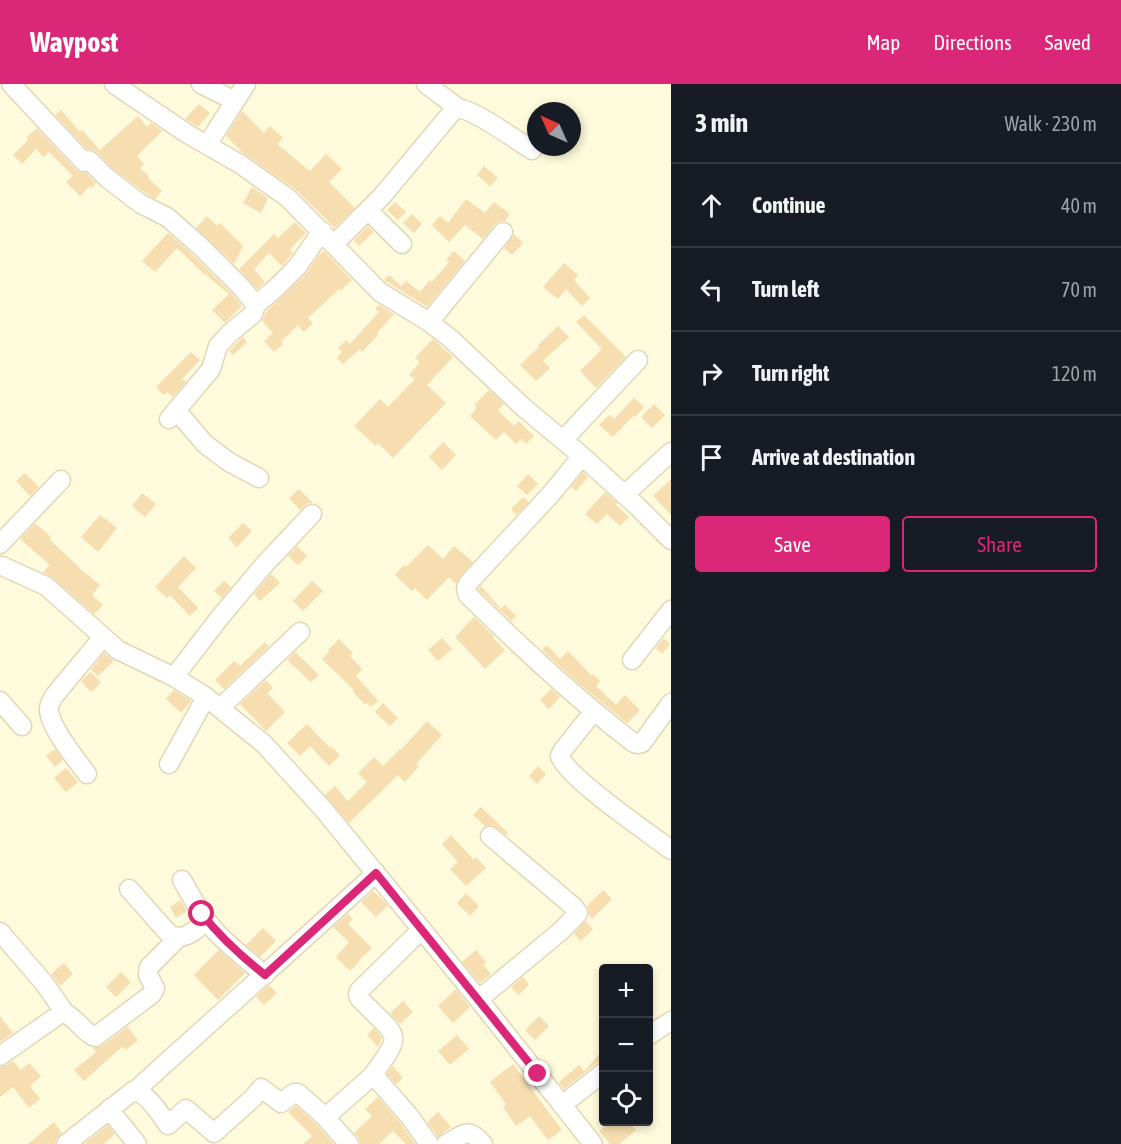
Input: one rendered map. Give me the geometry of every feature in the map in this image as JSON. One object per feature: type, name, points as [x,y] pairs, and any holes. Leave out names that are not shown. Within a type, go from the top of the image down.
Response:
[{"type":"street","points":[[11,84],[84,162],[89,160],[106,178],[141,204],[167,217],[199,245],[256,305]]},
{"type":"street","points":[[114,84],[186,133],[240,164],[288,198],[380,292],[429,321],[452,339],[523,407],[582,456],[671,540]]},
{"type":"street","points":[[201,84],[235,101]]},
{"type":"street","points":[[207,145],[246,84]]},
{"type":"street","points":[[426,84],[458,108],[465,109],[485,120],[527,147]]},
{"type":"street","points":[[259,477],[229,462],[172,414],[211,369],[218,346],[253,314],[256,305],[328,237],[368,210],[458,108]]},
{"type":"street","points":[[368,210],[402,244]]},
{"type":"street","points":[[429,321],[503,232]]},
{"type":"street","points":[[564,440],[638,360]]},
{"type":"street","points":[[624,495],[671,452]]},
{"type":"street","points":[[582,456],[551,494],[471,580],[466,586],[466,591],[519,645],[634,743],[642,743],[671,703]]},
{"type":"street","points":[[0,544],[61,480]]},
{"type":"street","points":[[174,677],[264,565],[312,514]]},
{"type":"street","points":[[0,566],[46,586],[118,650],[174,677],[206,696],[264,744],[324,810],[376,873],[593,1144]]},
{"type":"street","points":[[632,660],[671,610]]},
{"type":"street","points":[[220,708],[300,632]]},
{"type":"street","points":[[87,774],[56,730],[49,707],[54,696],[103,637]]},
{"type":"street","points":[[169,764],[206,696]]},
{"type":"street","points":[[0,701],[22,726]]},
{"type":"street","points":[[594,711],[563,750],[560,756],[562,762],[593,791],[671,849]]},
{"type":"street","points":[[479,999],[562,930],[578,913],[574,907],[490,836]]},
{"type":"street","points":[[66,1144],[136,1090],[376,873]]},
{"type":"street","points":[[182,880],[207,921],[218,934],[265,975]]},
{"type":"street","points":[[129,890],[170,935],[178,938]]},
{"type":"street","points":[[0,932],[44,982],[65,1013],[72,1016],[90,1035],[95,1037],[152,994],[155,988],[148,975],[148,967],[178,938],[187,935],[207,921]]},
{"type":"street","points":[[324,1116],[372,1076],[393,1045],[392,1032],[359,998],[359,991],[422,929]]},
{"type":"street","points":[[0,1056],[60,1014],[65,1013]]},
{"type":"street","points":[[653,1033],[671,1021]]},
{"type":"street","points":[[562,1105],[599,1075]]},
{"type":"street","points":[[372,1076],[410,1118],[429,1144]]},
{"type":"street","points":[[136,1090],[143,1093],[168,1125],[186,1109],[214,1133],[261,1088],[281,1103],[294,1094],[298,1094],[324,1116],[349,1144]]},
{"type":"street","points":[[109,1109],[137,1144]]},
{"type":"street","points":[[446,1144],[470,1133],[483,1144]]},
{"type":"building","points":[[199,104],[210,113],[198,127],[185,119]]},
{"type":"building","points":[[61,110],[100,150],[138,116],[147,127],[151,123],[162,131],[137,156],[144,164],[140,168],[162,191],[155,199],[114,170],[97,152],[87,149],[55,115]]},
{"type":"building","points":[[242,111],[264,133],[270,126],[283,138],[277,144],[310,171],[326,154],[342,169],[329,182],[355,208],[334,228],[296,190],[242,152],[226,136]]},
{"type":"building","points":[[37,128],[76,170],[86,173],[96,183],[92,188],[90,186],[80,196],[66,182],[73,176],[49,152],[43,157],[36,149],[22,164],[13,155]]},
{"type":"building","points":[[484,166],[498,178],[490,186],[477,175]]},
{"type":"building","points":[[252,187],[268,198],[261,213],[243,203]]},
{"type":"building","points":[[466,199],[485,213],[494,202],[510,214],[505,221],[495,224],[483,239],[465,225],[449,242],[432,225],[440,216],[448,223]]},
{"type":"building","points":[[395,202],[406,212],[398,220],[387,210]]},
{"type":"building","points":[[412,214],[422,224],[414,233],[403,223]]},
{"type":"building","points":[[207,216],[217,226],[220,223],[243,246],[234,264],[196,228]]},
{"type":"building","points":[[295,222],[306,233],[290,249],[293,253],[282,266],[269,253],[254,269],[265,282],[257,289],[239,269],[274,234],[278,238]]},
{"type":"building","points":[[368,226],[374,232],[359,246],[354,240]]},
{"type":"building","points":[[168,233],[191,253],[242,306],[225,323],[212,310],[229,294],[177,248],[155,272],[142,261]]},
{"type":"building","points":[[514,234],[523,243],[512,255],[504,248]]},
{"type":"building","points":[[324,251],[352,280],[308,318],[313,323],[304,332],[298,325],[274,352],[264,341],[273,333],[262,321],[266,312],[305,275]]},
{"type":"building","points":[[454,251],[465,261],[427,307],[384,280],[389,275],[401,286],[406,281],[420,292],[449,262],[446,260]]},
{"type":"building","points":[[564,263],[578,275],[574,280],[590,298],[582,306],[566,289],[558,299],[543,287]]},
{"type":"building","points":[[379,305],[394,314],[362,352],[360,349],[343,364],[337,358],[342,352],[338,348],[346,340],[350,344],[379,312],[375,309]]},
{"type":"building","points":[[584,315],[626,357],[596,388],[580,371],[602,349],[576,322]]},
{"type":"building","points":[[558,326],[569,337],[543,361],[550,368],[536,381],[520,365]]},
{"type":"building","points":[[243,337],[247,342],[233,355],[229,351]]},
{"type":"building","points":[[433,339],[453,357],[427,385],[446,403],[393,458],[378,443],[376,446],[354,426],[380,399],[388,407],[415,379],[409,375],[420,362],[415,358]]},
{"type":"building","points":[[191,352],[200,360],[182,379],[186,382],[173,397],[167,392],[164,395],[156,387]]},
{"type":"building","points":[[489,390],[504,404],[498,410],[514,426],[519,421],[534,436],[526,444],[521,439],[516,444],[504,432],[496,440],[470,416],[477,408],[474,405]]},
{"type":"building","points":[[634,398],[644,407],[613,437],[599,425],[609,415],[614,419]]},
{"type":"building","points":[[654,404],[665,415],[652,428],[641,417]]},
{"type":"building","points":[[443,442],[456,455],[442,470],[429,457]]},
{"type":"building","points":[[583,472],[588,477],[576,491],[571,487]]},
{"type":"building","points":[[25,473],[39,487],[30,496],[16,481]]},
{"type":"building","points":[[528,474],[538,484],[527,495],[517,486]]},
{"type":"building","points":[[671,479],[671,515],[653,496]]},
{"type":"building","points":[[299,489],[313,503],[308,503],[300,510],[289,498]]},
{"type":"building","points":[[605,492],[629,517],[620,526],[607,514],[597,524],[585,514]]},
{"type":"building","points":[[142,493],[156,504],[145,517],[132,506]]},
{"type":"building","points":[[523,497],[529,502],[516,515],[511,509]]},
{"type":"building","points":[[100,515],[117,528],[98,552],[81,537]]},
{"type":"building","points":[[35,523],[51,537],[49,539],[100,585],[92,595],[103,605],[94,614],[43,572],[50,565],[20,539]]},
{"type":"building","points":[[243,523],[252,531],[237,547],[228,538]]},
{"type":"building","points":[[428,545],[443,559],[454,546],[473,562],[456,584],[449,577],[427,600],[415,588],[412,591],[395,575]]},
{"type":"building","points":[[297,546],[307,556],[298,565],[288,556]]},
{"type":"building","points":[[184,556],[196,568],[178,587],[198,608],[190,616],[170,595],[167,598],[155,587]]},
{"type":"building","points":[[271,574],[280,583],[260,601],[254,594]]},
{"type":"building","points":[[224,581],[231,587],[222,598],[214,591]]},
{"type":"building","points":[[312,581],[323,591],[303,611],[293,601]]},
{"type":"building","points":[[481,586],[501,609],[505,605],[516,616],[512,622],[478,589]]},
{"type":"building","points":[[474,617],[505,650],[485,669],[455,637]]},
{"type":"building","points":[[442,638],[452,649],[438,661],[428,650]]},
{"type":"building","points":[[664,638],[670,644],[662,654],[656,648]]},
{"type":"building","points":[[339,639],[353,653],[350,656],[362,669],[356,676],[378,701],[371,707],[365,704],[322,659]]},
{"type":"building","points":[[265,642],[269,646],[224,689],[215,680],[234,661],[240,666]]},
{"type":"building","points":[[547,645],[560,659],[568,651],[600,681],[596,686],[616,705],[625,695],[640,710],[627,723],[542,650]]},
{"type":"building","points":[[295,652],[319,675],[311,682],[287,660]]},
{"type":"building","points":[[104,653],[114,661],[98,676],[91,669]]},
{"type":"building","points":[[91,672],[101,683],[91,692],[81,681]]},
{"type":"building","points":[[266,680],[273,688],[267,693],[285,712],[266,731],[240,704]]},
{"type":"building","points":[[551,689],[560,697],[549,709],[540,700]]},
{"type":"building","points":[[174,690],[191,701],[181,713],[166,699]]},
{"type":"building","points":[[383,703],[398,718],[390,726],[375,712]]},
{"type":"building","points":[[427,721],[442,735],[416,764],[419,766],[405,782],[398,775],[349,823],[325,795],[335,786],[348,801],[367,782],[358,773],[374,757],[383,766]]},
{"type":"building","points":[[307,724],[340,755],[329,766],[310,746],[300,756],[287,743]]},
{"type":"building","points":[[55,749],[63,760],[55,767],[46,756]]},
{"type":"building","points":[[538,766],[546,774],[537,784],[529,776]]},
{"type":"building","points":[[66,768],[78,782],[66,792],[54,778]]},
{"type":"building","points":[[481,807],[508,833],[506,835],[493,825],[485,826],[473,815]]},
{"type":"building","points":[[451,835],[474,860],[476,857],[486,868],[466,886],[450,869],[458,862],[442,844]]},
{"type":"building","points":[[603,890],[612,899],[592,919],[587,906]]},
{"type":"building","points":[[373,891],[388,905],[376,917],[361,902]]},
{"type":"building","points":[[466,893],[479,906],[470,916],[457,903]]},
{"type":"building","points":[[180,900],[187,911],[176,918],[170,907]]},
{"type":"building","points":[[348,914],[353,919],[348,924],[372,948],[350,971],[336,957],[349,942],[333,927]]},
{"type":"building","points":[[585,921],[593,929],[581,941],[574,934]]},
{"type":"building","points":[[263,928],[276,941],[260,957],[246,945]]},
{"type":"building","points":[[219,950],[245,973],[218,1000],[194,975]]},
{"type":"building","points":[[476,950],[486,962],[483,965],[491,974],[480,983],[462,962]]},
{"type":"building","points":[[64,963],[73,974],[60,986],[51,974]]},
{"type":"building","points":[[121,972],[131,982],[116,997],[106,987]]},
{"type":"building","points":[[523,977],[529,985],[518,995],[511,987]]},
{"type":"building","points":[[269,985],[277,993],[264,1005],[256,997]]},
{"type":"building","points":[[456,989],[470,1007],[453,1023],[438,1006]]},
{"type":"building","points":[[403,1001],[413,1012],[400,1024],[390,1013]]},
{"type":"building","points":[[0,1016],[13,1033],[0,1042]]},
{"type":"building","points":[[539,1016],[549,1026],[535,1040],[525,1030]]},
{"type":"building","points":[[127,1027],[138,1040],[126,1050],[123,1046],[84,1081],[74,1070],[96,1052],[93,1048],[102,1046]]},
{"type":"building","points":[[374,1028],[382,1038],[378,1047],[367,1035]]},
{"type":"building","points":[[457,1035],[469,1049],[450,1065],[438,1051]]},
{"type":"building","points":[[599,1054],[599,1062],[564,1089],[559,1082],[579,1065],[584,1071]]},
{"type":"building","points":[[13,1061],[21,1070],[29,1063],[41,1076],[30,1086],[40,1099],[29,1108],[13,1087],[0,1097],[0,1067]]},
{"type":"building","points":[[513,1064],[562,1130],[548,1140],[530,1116],[516,1126],[503,1107],[506,1104],[490,1082]]},
{"type":"building","points":[[393,1066],[403,1078],[396,1084],[387,1074]]},
{"type":"building","points":[[378,1097],[415,1144],[406,1144],[393,1131],[379,1144],[360,1144],[354,1133],[372,1116],[365,1109]]},
{"type":"building","points":[[296,1106],[334,1144],[303,1144],[312,1136],[288,1112]]},
{"type":"building","points":[[438,1112],[451,1127],[438,1137],[427,1122]]},
{"type":"building","points":[[54,1122],[62,1133],[56,1139],[55,1144],[28,1144]]},
{"type":"building","points":[[108,1125],[115,1134],[104,1144],[84,1144]]},
{"type":"building","points":[[606,1126],[632,1126],[636,1130],[619,1144],[610,1144],[599,1131]]},
{"type":"route","points":[[202,914],[218,934],[265,975],[376,873],[538,1074]]}]
